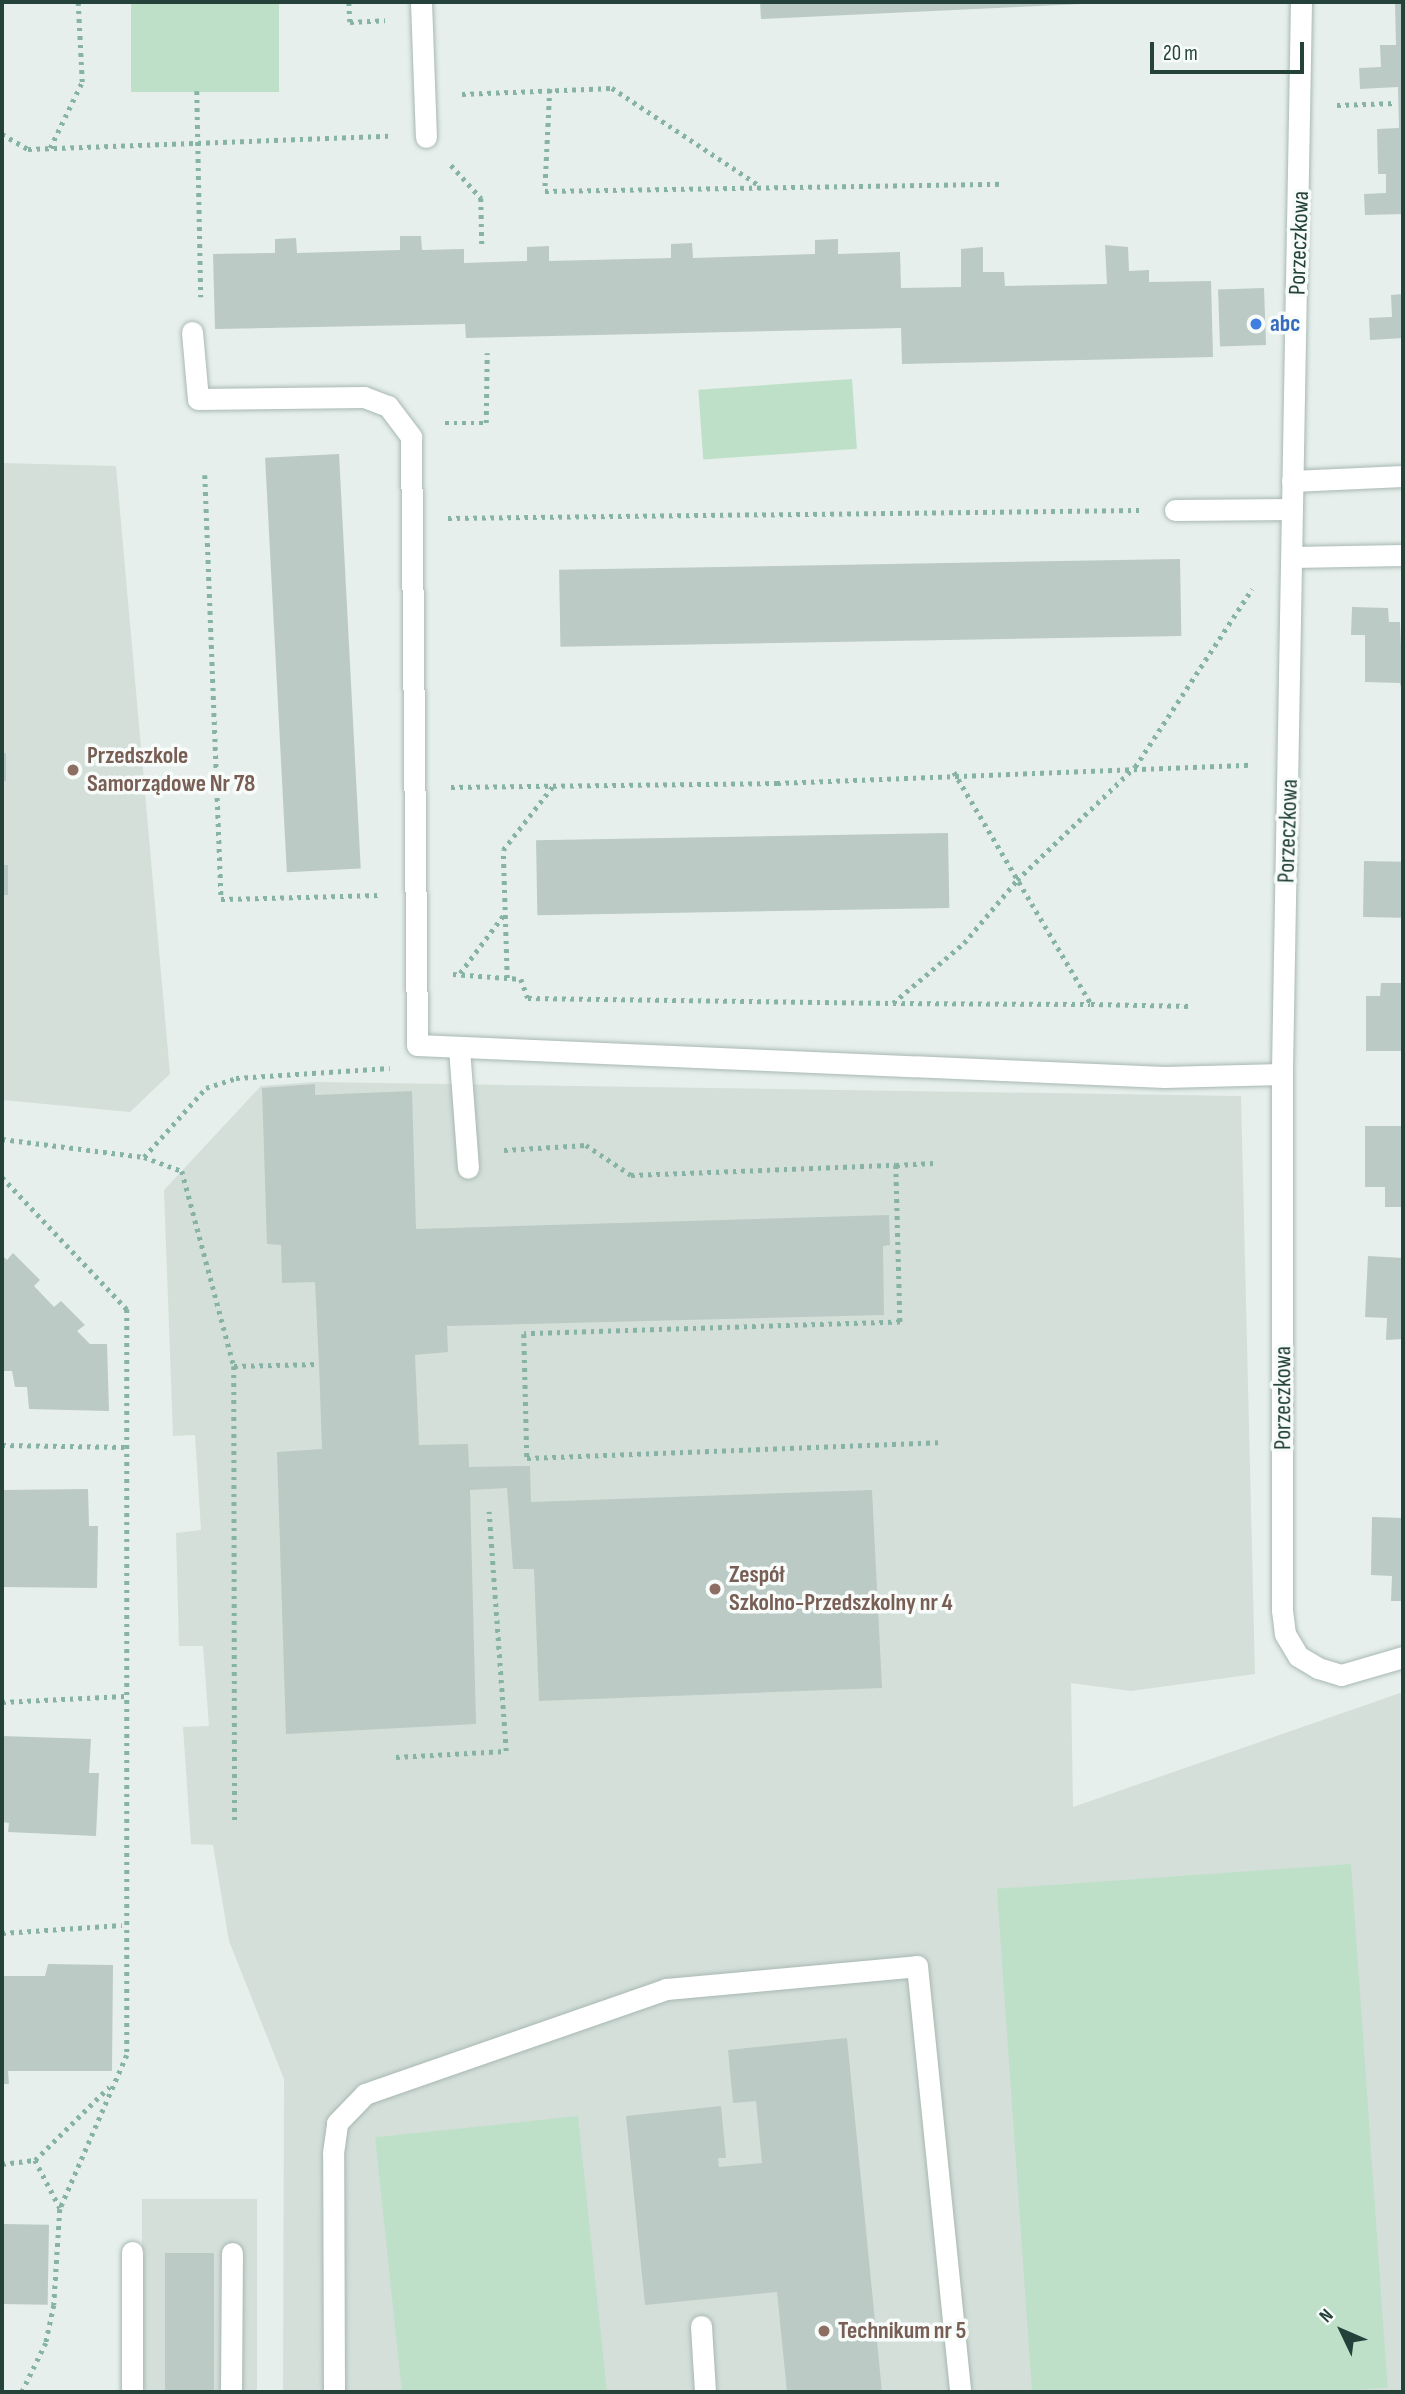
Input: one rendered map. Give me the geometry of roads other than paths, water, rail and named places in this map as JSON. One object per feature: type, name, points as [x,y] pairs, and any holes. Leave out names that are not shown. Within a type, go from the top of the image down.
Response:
[{"type":"street","name":"Porzeczkowa","points":[[1301,2],[1290,764],[1282,1074],[1282,1610],[1285,1634],[1298,1656],[1341,1675],[1403,1657]]},
{"type":"street","points":[[421,10],[426,136]]},
{"type":"street","points":[[192,332],[198,399],[364,397],[405,422],[412,518],[417,1045],[1164,1077],[1282,1074]]},
{"type":"street","points":[[1292,481],[1403,476]]},
{"type":"street","points":[[1175,510],[1292,509]]},
{"type":"street","points":[[1292,557],[1403,555]]},
{"type":"street","points":[[458,1048],[467,1162]]},
{"type":"street","points":[[334,2392],[333,2152],[337,2123],[365,2094],[666,1989],[918,1966],[960,2392]]},
{"type":"street","points":[[132,2252],[132,2392]]},
{"type":"street","points":[[231,2392],[232,2253]]},
{"type":"street","points":[[701,2326],[705,2392]]},
{"type":"place","name":"abc","points":[[1256,324]]},
{"type":"place","name":"Przedszkole Samorządowe Nr 78","points":[[73,770]]},
{"type":"place","name":"Zespół Szkolno-Przedszkolny nr 4","points":[[715,1589]]},
{"type":"place","name":"Technikum nr 5","points":[[824,2331]]}]
